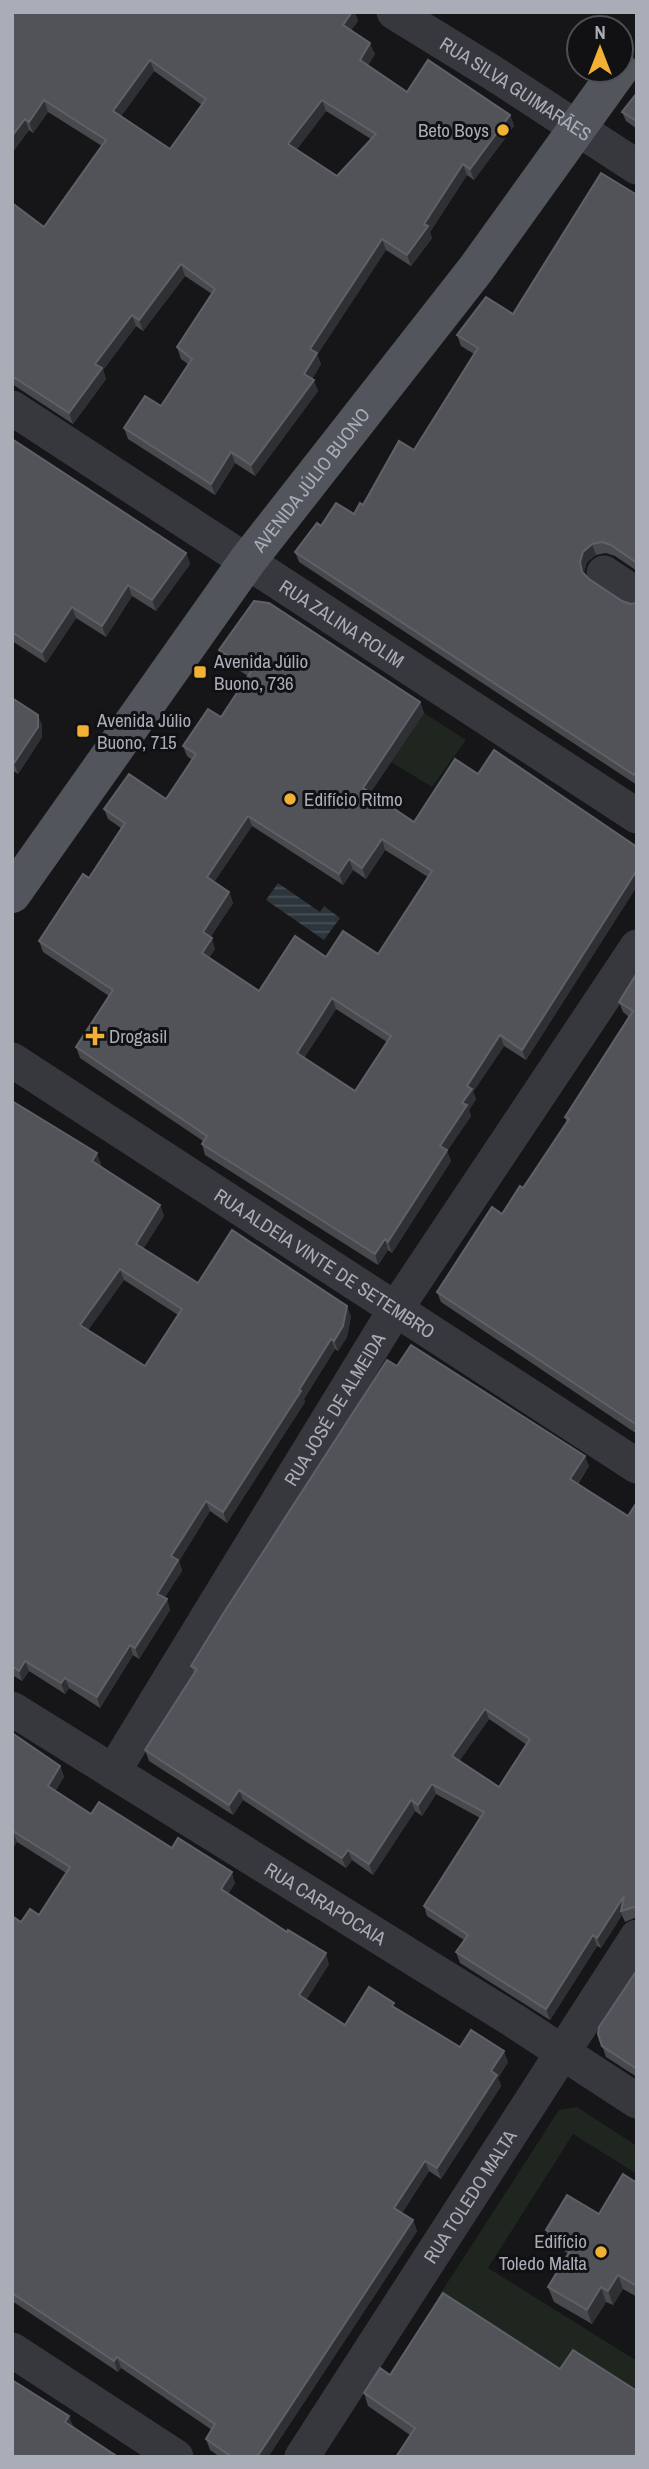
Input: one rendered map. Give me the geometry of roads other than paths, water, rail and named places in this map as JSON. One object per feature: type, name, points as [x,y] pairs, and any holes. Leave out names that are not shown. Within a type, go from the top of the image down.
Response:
[{"type":"main road","name":"AVENIDA JÚLIO BUONO","points":[[12,894],[248,560],[476,269],[609,84]]},
{"type":"street","name":"RUA SILVA GUIMARÃES","points":[[394,12],[637,167]]},
{"type":"street","name":"RUA ZALINA ROLIM","points":[[12,408],[637,816]]},
{"type":"street","points":[[604,573],[637,595]]},
{"type":"street","name":"RUA JOSÉ DE ALMEIDA","points":[[113,1772],[394,1310],[637,947]]},
{"type":"street","name":"RUA ALDEIA VINTE DE SETEMBRO","points":[[12,1060],[637,1466]]},
{"type":"street","name":"RUA CARAPOCAIA","points":[[12,1709],[637,2101]]},
{"type":"street","name":"RUA TOLEDO MALTA","points":[[302,2457],[637,1937]]},
{"type":"street","points":[[12,2350],[176,2457]]},
{"type":"place","name":"Beto Boys","points":[[503,130]]},
{"type":"place","name":"Avenida Júlio Buono, 736","points":[[200,672]]},
{"type":"place","name":"Avenida Júlio Buono, 715","points":[[83,731]]},
{"type":"place","name":"Edifício Ritmo","points":[[290,799]]},
{"type":"place","name":"Drogasil","points":[[95,1036]]},
{"type":"place","name":"Edifício Toledo Malta","points":[[601,2252]]}]
